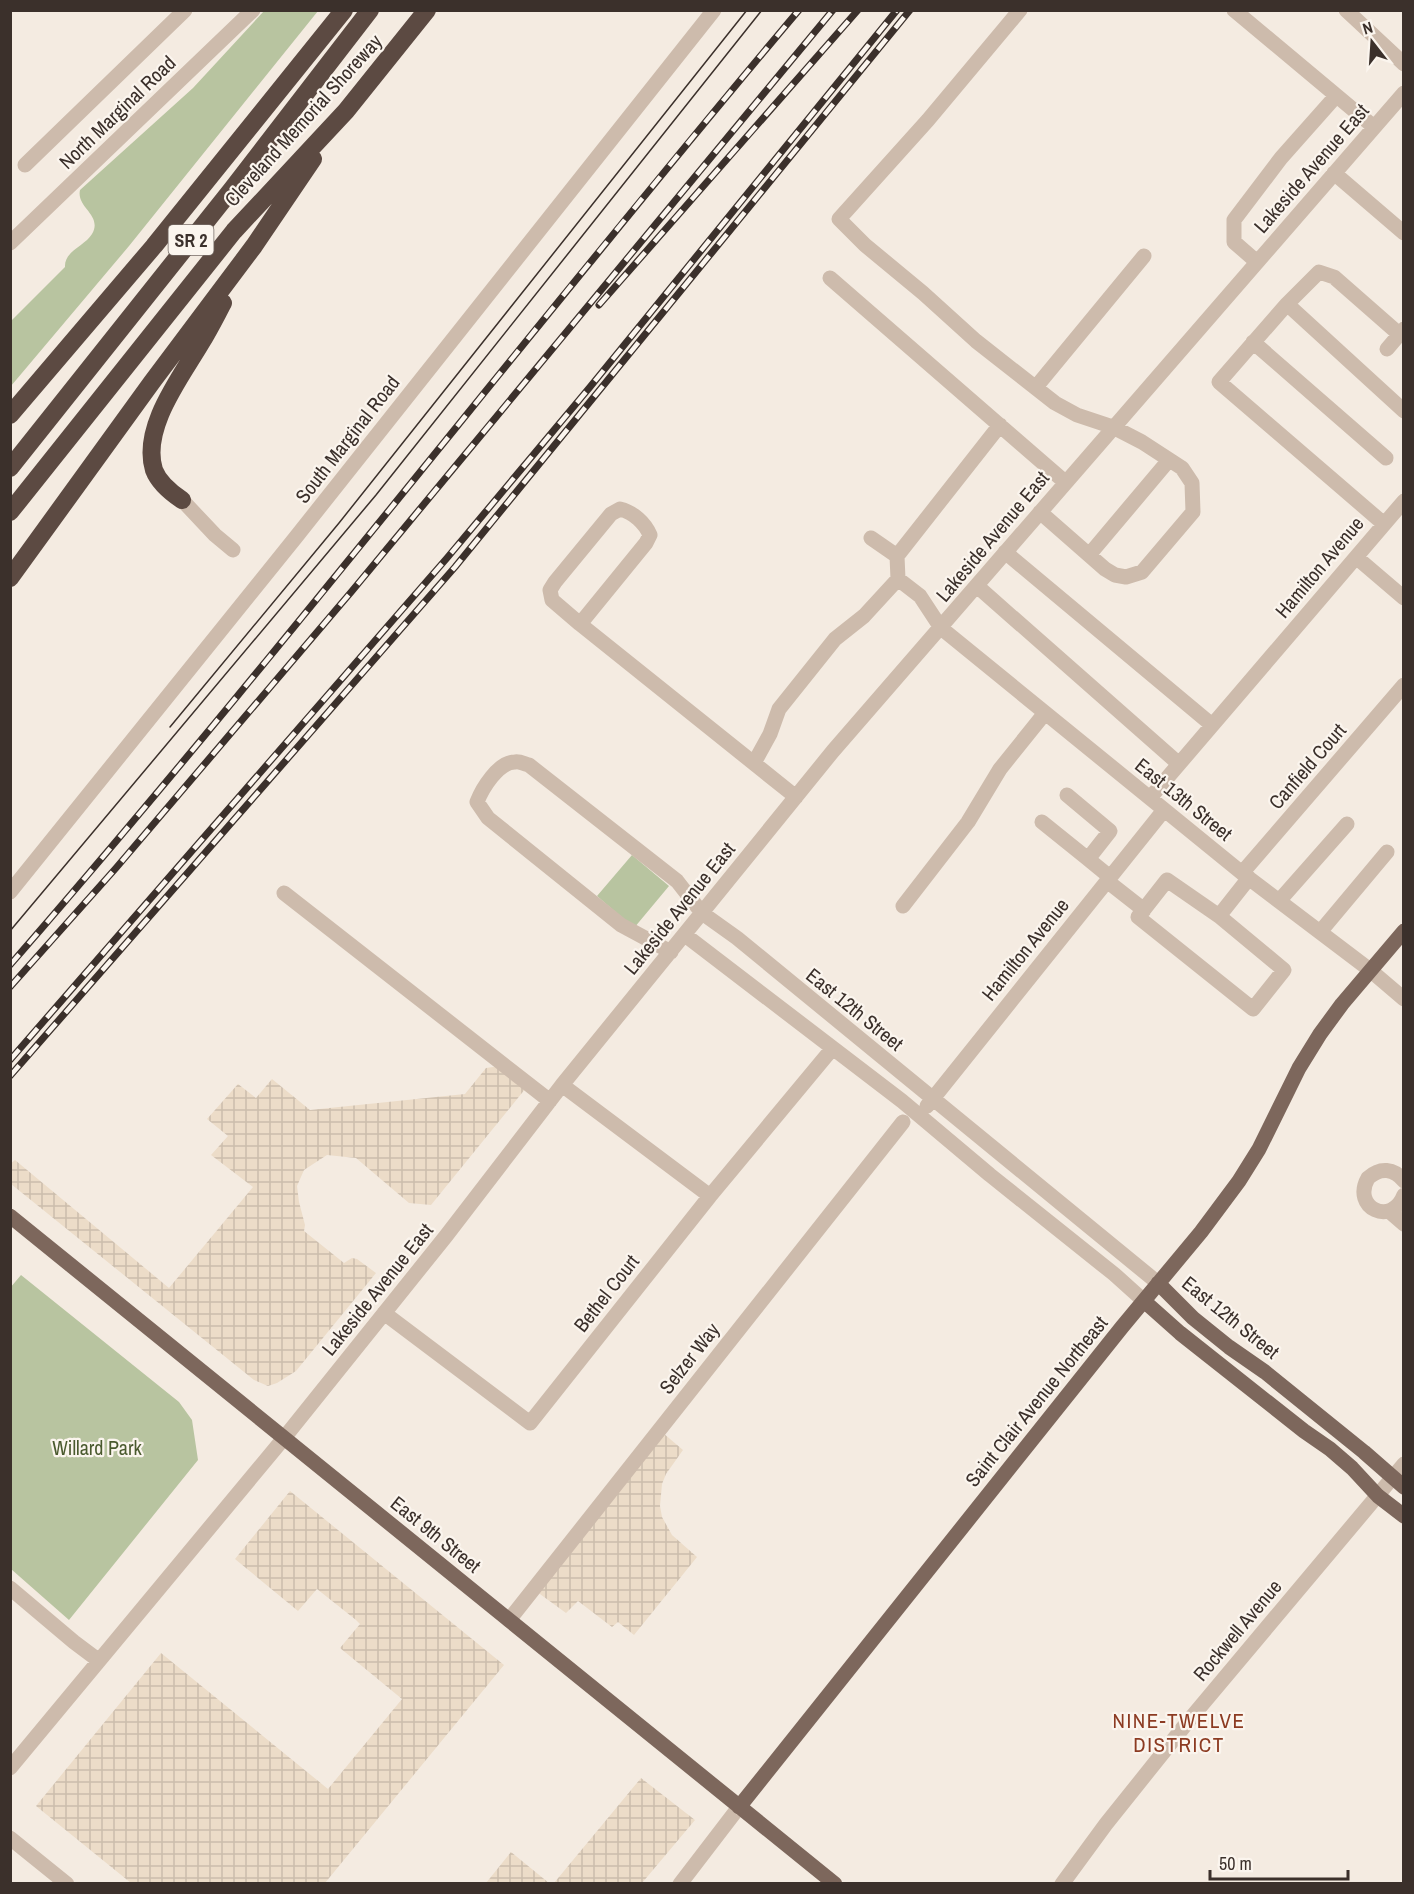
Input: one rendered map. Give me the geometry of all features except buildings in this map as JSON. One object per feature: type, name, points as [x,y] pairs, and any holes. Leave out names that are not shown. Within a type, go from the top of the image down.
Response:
[{"type":"highway","points":[[10,415],[154,246],[344,10]]},
{"type":"highway","name":"Cleveland Memorial Shoreway","points":[[10,468],[232,189],[370,10]]},
{"type":"highway","name":"Cleveland Memorial Shoreway","points":[[10,512],[234,231],[346,111],[427,10]]},
{"type":"highway","points":[[407,36],[436,10]]},
{"type":"highway","points":[[10,578],[254,246],[346,111]]},
{"type":"highway","points":[[182,500],[166,488],[158,477],[153,461],[153,436],[161,412],[172,391],[254,246]]},
{"type":"main road","name":"Saint Clair Avenue Northeast","points":[[739,1807],[1201,1232],[1239,1181],[1299,1068],[1320,1034],[1404,931]]},
{"type":"main road","name":"East 9th Street","points":[[10,1216],[835,1884]]},
{"type":"main road","name":"East 12th Street","points":[[1158,1283],[1193,1318],[1265,1372],[1399,1482]]},
{"type":"main road","points":[[1144,1301],[1189,1340],[1352,1468],[1378,1496],[1404,1516]]},
{"type":"street","points":[[25,165],[185,10]]},
{"type":"street","name":"North Marginal Road","points":[[10,243],[253,10]]},
{"type":"street","name":"South Marginal Road","points":[[10,892],[714,10]]},
{"type":"street","points":[[1020,10],[928,120],[839,219],[865,245],[976,341],[1066,410],[1113,427],[1142,442],[1182,468],[1192,483],[1193,512],[1142,572],[1126,577],[1115,575],[1105,569],[1040,512]]},
{"type":"street","points":[[1234,10],[1374,127]]},
{"type":"street","points":[[1346,10],[1404,64]]},
{"type":"street","name":"Lakeside Avenue East","points":[[10,1768],[284,1438],[384,1314],[562,1085],[833,751],[1404,93]]},
{"type":"street","points":[[1257,262],[1234,242],[1234,220],[1281,158],[1336,96]]},
{"type":"street","points":[[1334,173],[1404,233]]},
{"type":"street","points":[[1036,387],[1144,256]]},
{"type":"street","points":[[1384,524],[1219,382],[1287,304],[1319,272],[1334,277],[1401,331],[1387,349]]},
{"type":"street","points":[[830,278],[1065,482]]},
{"type":"street","points":[[1287,304],[1404,411]]},
{"type":"street","points":[[1253,342],[1386,458]]},
{"type":"street","points":[[754,763],[770,734],[779,709],[835,639],[864,616],[897,579],[897,556],[1000,425]]},
{"type":"street","points":[[1089,555],[1169,460]]},
{"type":"street","points":[[182,500],[215,535],[233,550]]},
{"type":"street","name":"Hamilton Avenue","points":[[1150,798],[1404,501]]},
{"type":"street","points":[[580,624],[646,543],[650,535],[647,528],[629,511],[620,509],[612,514],[555,582],[550,590],[552,600],[580,624],[796,797]]},
{"type":"street","points":[[871,537],[897,556]]},
{"type":"street","points":[[1005,552],[1212,725]]},
{"type":"street","points":[[1356,557],[1404,598]]},
{"type":"street","name":"East 13th Street","points":[[897,579],[920,596],[941,628],[1246,876],[1370,970],[1404,999]]},
{"type":"street","points":[[977,586],[1179,764]]},
{"type":"street","name":"Canfield Court","points":[[1219,915],[1246,876],[1404,685]]},
{"type":"street","points":[[903,906],[968,822],[1000,769],[1046,713]]},
{"type":"street","name":"East 12th Street","points":[[671,952],[621,924],[488,818],[477,802],[482,788],[503,766],[514,762],[529,765],[678,881],[702,913],[736,938],[1158,1283]]},
{"type":"street","points":[[1067,795],[1110,831],[1088,859]]},
{"type":"street","name":"Hamilton Avenue","points":[[919,1115],[1164,810]]},
{"type":"street","points":[[1042,822],[1088,859],[1144,910]]},
{"type":"street","points":[[1279,901],[1347,824]]},
{"type":"street","points":[[1320,932],[1387,852]]},
{"type":"street","points":[[1167,880],[1219,915],[1284,970],[1253,1009],[1138,917],[1167,880]]},
{"type":"street","points":[[284,893],[550,1101]]},
{"type":"street","points":[[685,935],[919,1115],[1144,1301]]},
{"type":"street","name":"Bethel Court","points":[[384,1314],[530,1423],[710,1196],[832,1049]]},
{"type":"street","points":[[562,1085],[710,1196]]},
{"type":"street","name":"Selzer Way","points":[[509,1620],[903,1122]]},
{"type":"street","points":[[1404,1181],[1394,1172],[1380,1170],[1368,1178],[1364,1184],[1364,1198],[1372,1209],[1380,1212],[1389,1211],[1398,1206],[1404,1195]]},
{"type":"street","points":[[1389,1211],[1404,1224]]},
{"type":"street","name":"Rockwell Avenue","points":[[1062,1884],[1106,1824],[1190,1719],[1378,1496],[1399,1482],[1404,1464]]},
{"type":"street","points":[[10,1588],[98,1660]]},
{"type":"street","name":"Saint Clair Avenue Northeast","points":[[680,1884],[739,1807]]},
{"type":"street","points":[[10,1838],[67,1884]]},
{"type":"green space","points":[[264,11],[318,11],[129,246],[11,386],[11,321],[65,267],[71,253],[92,234],[94,222],[82,202],[80,190],[193,88]]},
{"type":"green space","points":[[632,855],[669,886],[634,928],[597,896]]},
{"type":"green space","name":"Willard Park","points":[[21,1275],[179,1402],[192,1420],[198,1460],[69,1620],[11,1569],[10,1288]]},
{"type":"shaded area","points":[[486,1068],[504,1068],[526,1088],[431,1205],[409,1203],[356,1158],[327,1155],[304,1170],[297,1186],[305,1225],[304,1231],[344,1263],[352,1258],[357,1259],[376,1273],[296,1371],[268,1386],[254,1380],[11,1184],[10,1164],[15,1160],[169,1288],[253,1187],[211,1155],[228,1136],[207,1119],[238,1084],[256,1098],[272,1079],[310,1110],[465,1094]]},
{"type":"shaded area","points":[[663,1433],[683,1450],[666,1474],[662,1484],[660,1506],[662,1517],[672,1535],[697,1557],[634,1635],[618,1622],[612,1627],[578,1601],[566,1613],[533,1589]]},
{"type":"shaded area","points":[[290,1491],[504,1665],[325,1883],[131,1883],[36,1806],[161,1653],[328,1789],[402,1699],[340,1648],[360,1624],[356,1620],[317,1589],[298,1611],[235,1559]]},
{"type":"shaded area","points":[[641,1778],[695,1820],[642,1883],[554,1883]]},
{"type":"shaded area","points":[[511,1852],[549,1883],[486,1883]]},
{"type":"tram line","points":[[170,727],[339,523],[747,10]]},
{"type":"tram line","points":[[10,931],[376,495],[762,10]]},
{"type":"railway","points":[[10,965],[210,729],[799,10]]},
{"type":"railway","points":[[10,987],[116,868],[352,591],[833,10]]},
{"type":"railway","points":[[599,305],[858,10]]},
{"type":"railway","points":[[10,1060],[447,558],[590,387],[897,10]]},
{"type":"railway","points":[[10,1076],[455,567],[910,10]]},
{"type":"district","name":"NINE-TWELVE DISTRICT","points":[[1179,1732]]}]
